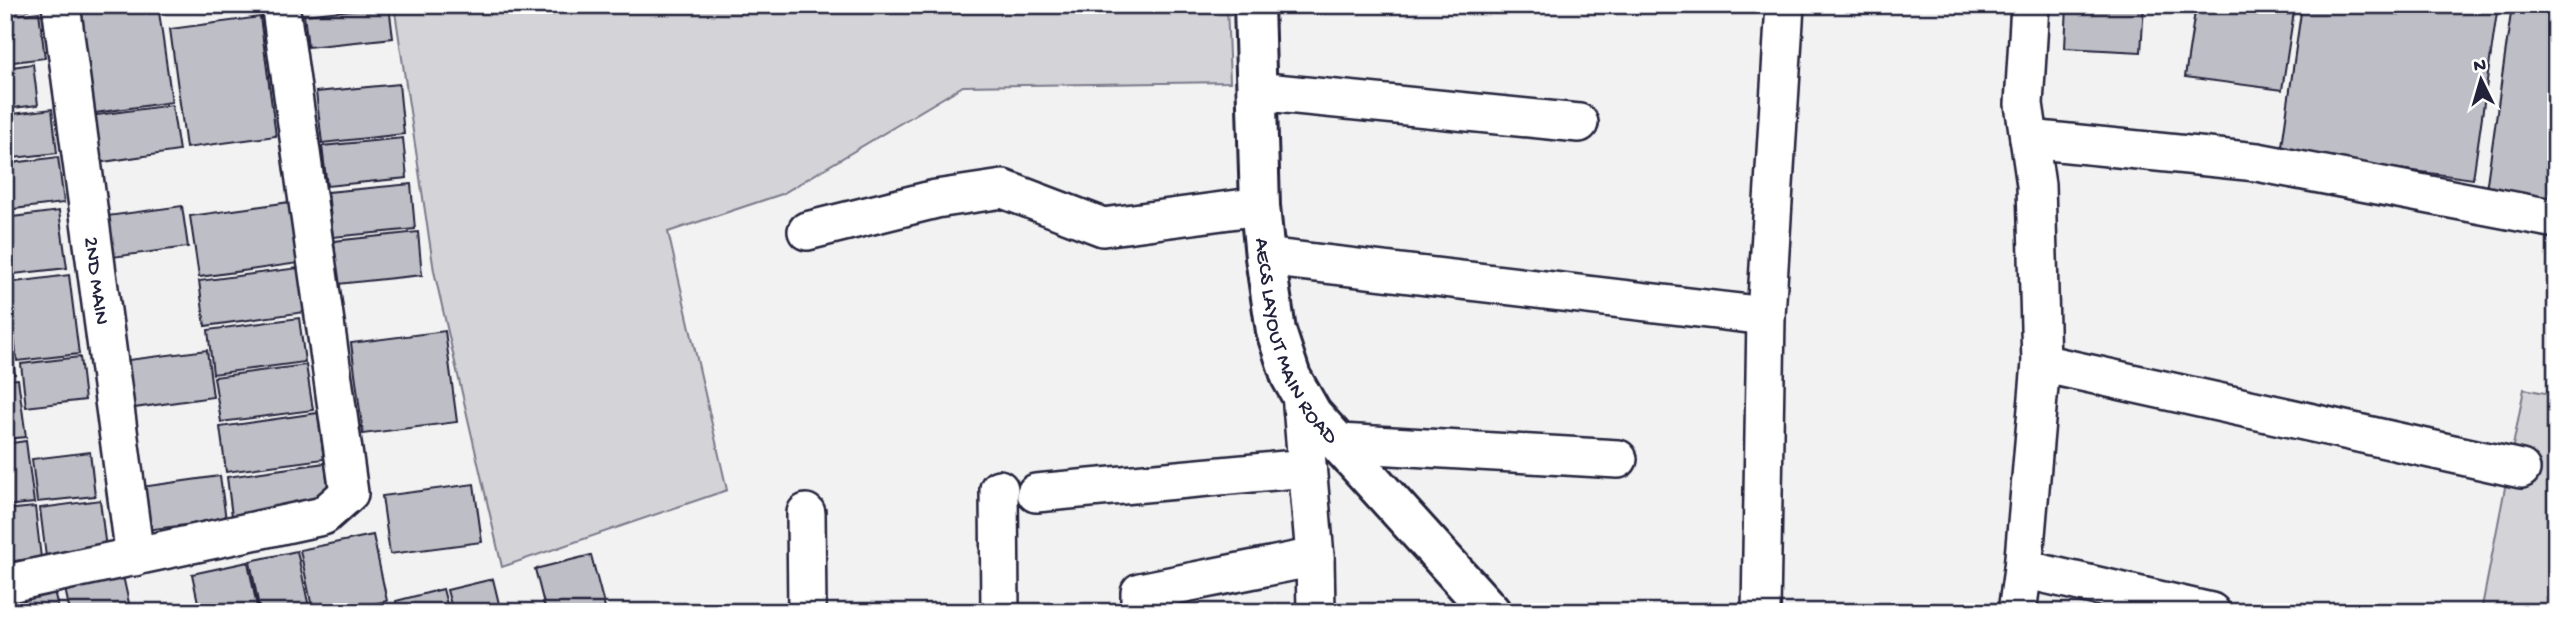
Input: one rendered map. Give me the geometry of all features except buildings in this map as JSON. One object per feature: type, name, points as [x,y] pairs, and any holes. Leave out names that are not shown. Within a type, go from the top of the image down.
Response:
[{"type":"street","name":"2ND MAIN","points":[[61,5],[135,556]]},
{"type":"street","name":"AECS LAYOUT MAIN ROAD","points":[[1254,5],[1260,206],[1265,257],[1276,331],[1291,377],[1312,414],[1487,609]]},
{"type":"street","points":[[1761,612],[1766,316],[1785,5]]},
{"type":"street","points":[[2017,612],[2040,363],[2036,186],[2024,104],[2030,5]]},
{"type":"street","points":[[5,584],[323,516],[349,493],[282,17]]},
{"type":"street","points":[[1256,91],[1579,123]]},
{"type":"street","points":[[2029,139],[2257,162],[2556,219]]},
{"type":"street","points":[[807,231],[936,199],[1003,189],[1102,226],[1260,206]]},
{"type":"street","points":[[1265,257],[1766,316]]},
{"type":"street","points":[[2040,363],[2521,469]]},
{"type":"street","points":[[1301,394],[1315,557],[1316,612]]},
{"type":"street","points":[[1340,443],[1618,459]]},
{"type":"street","points":[[1036,493],[1307,468]]},
{"type":"street","points":[[999,489],[1000,612]]},
{"type":"street","points":[[801,610],[806,513]]},
{"type":"street","points":[[1140,612],[1140,592],[1315,557]]},
{"type":"street","points":[[2023,569],[2211,612]]},
{"type":"shaded area","points":[[394,5],[1227,5],[1230,82],[963,86],[782,194],[668,232],[727,490],[502,567],[434,271]]},
{"type":"shaded area","points":[[2524,389],[2556,395],[2556,612],[2481,612]]}]
